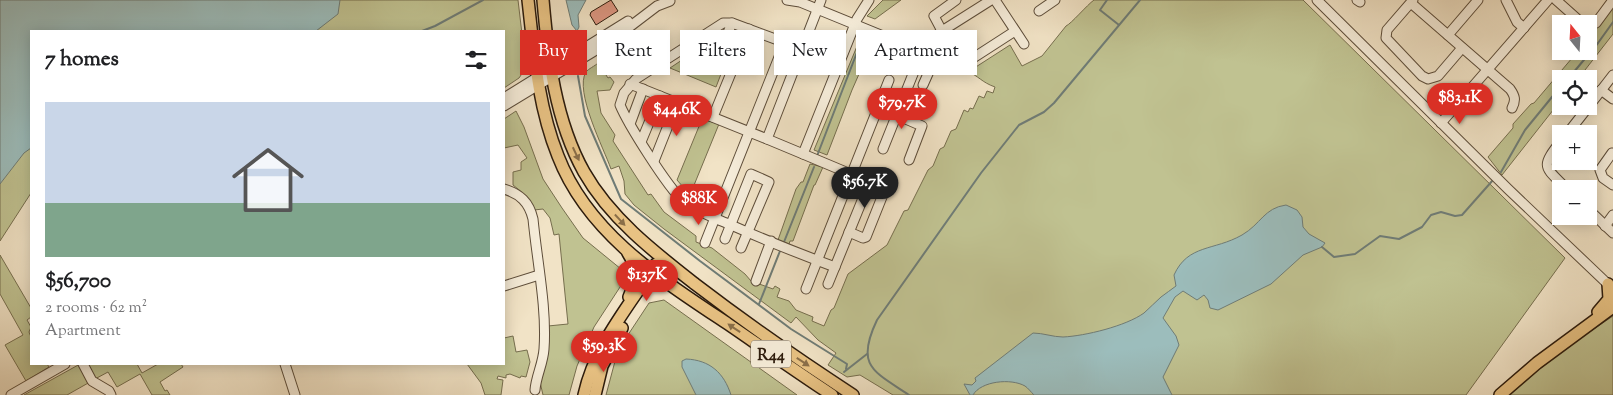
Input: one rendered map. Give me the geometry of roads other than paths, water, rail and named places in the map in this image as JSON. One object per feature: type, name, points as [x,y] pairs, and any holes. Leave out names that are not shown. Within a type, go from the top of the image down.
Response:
[{"type":"main road","name":"R44","points":[[528,0],[538,82],[551,138],[567,176],[595,218],[625,250],[674,287],[832,395]]},
{"type":"main road","name":"R44","points":[[543,0],[547,30]]},
{"type":"main road","name":"R44","points":[[552,75],[568,137],[590,182],[614,212],[665,260],[734,314],[853,395]]},
{"type":"main road","points":[[625,250],[634,266],[636,278],[627,308]]},
{"type":"main road","points":[[584,395],[602,344],[627,308],[665,260]]},
{"type":"main road","points":[[595,395],[602,366],[616,338],[656,272]]},
{"type":"main road","points":[[1574,336],[1581,326],[1606,304],[1610,286]]},
{"type":"main road","points":[[1500,395],[1613,307]]},
{"type":"street","points":[[587,47],[660,0]]},
{"type":"street","points":[[587,54],[611,41],[657,6],[672,0]]},
{"type":"street","points":[[787,0],[799,1],[865,30]]},
{"type":"street","points":[[809,30],[821,0]]},
{"type":"street","points":[[803,154],[860,12],[869,0]]},
{"type":"street","points":[[941,30],[934,16],[956,0]]},
{"type":"street","points":[[943,30],[980,3],[991,0]]},
{"type":"street","points":[[995,0],[1024,44]]},
{"type":"street","points":[[1039,11],[1055,0]]},
{"type":"street","points":[[1317,0],[1610,286]]},
{"type":"street","points":[[1448,35],[1478,0]]},
{"type":"street","points":[[1506,0],[1517,22],[1524,28]]},
{"type":"street","points":[[1441,123],[1548,0]]},
{"type":"street","points":[[1556,0],[1573,15]]},
{"type":"street","points":[[1598,20],[1613,0]]},
{"type":"street","points":[[1462,48],[1438,76],[1428,79],[1422,76],[1386,38],[1387,30],[1412,1],[1514,95],[1515,102],[1512,108]]},
{"type":"street","points":[[729,30],[732,23]]},
{"type":"street","points":[[712,30],[721,24],[732,23],[774,38]]},
{"type":"street","points":[[977,55],[1015,30]]},
{"type":"street","points":[[680,50],[630,84],[624,93],[620,105],[654,161],[683,200],[715,218],[834,267]]},
{"type":"street","points":[[705,243],[774,70]]},
{"type":"street","points":[[505,105],[549,75]]},
{"type":"street","points":[[713,117],[730,75]]},
{"type":"street","points":[[767,139],[792,75]]},
{"type":"street","points":[[883,149],[912,75]]},
{"type":"street","points":[[924,86],[928,75]]},
{"type":"street","points":[[1597,95],[1613,75]]},
{"type":"street","points":[[806,289],[889,80]]},
{"type":"street","points":[[505,98],[538,82]]},
{"type":"street","points":[[630,84],[883,187],[884,192],[866,236],[863,238],[849,232]]},
{"type":"street","points":[[630,124],[644,90]]},
{"type":"street","points":[[1601,90],[1613,99]]},
{"type":"street","points":[[642,142],[660,96]]},
{"type":"street","points":[[654,161],[677,103]]},
{"type":"street","points":[[878,107],[922,126],[909,160]]},
{"type":"street","points":[[1574,125],[1582,115]]},
{"type":"street","points":[[1552,153],[1547,160],[1547,166],[1549,171],[1558,180]]},
{"type":"street","points":[[1612,153],[1600,170],[1603,178],[1613,185]]},
{"type":"street","points":[[734,168],[769,182],[741,248]]},
{"type":"street","points":[[725,239],[751,174]]},
{"type":"street","points":[[828,284],[870,181]]},
{"type":"street","points":[[505,189],[517,193],[530,210],[545,333],[544,355],[537,374],[534,393]]},
{"type":"street","points":[[1605,226],[1613,215]]},
{"type":"street","points":[[1597,218],[1613,234]]},
{"type":"street","points":[[756,281],[771,241]]},
{"type":"street","points":[[505,286],[539,275]]},
{"type":"street","points":[[11,395],[63,365]]},
{"type":"street","points":[[84,365],[92,381],[109,391],[111,395]]},
{"type":"street","points":[[285,365],[295,395]]},
{"type":"water","points":[[0,0],[340,0],[338,14],[317,30],[30,30],[30,149],[24,153],[0,184]]},
{"type":"water","points":[[566,0],[586,0],[578,15],[578,30],[572,25]]},
{"type":"water","points":[[1286,205],[1297,210],[1302,217],[1303,227],[1309,234],[1325,243],[1322,247],[1303,255],[1271,284],[1218,310],[1210,308],[1208,300],[1204,295],[1197,300],[1183,291],[1175,297],[1163,318],[1176,336],[1179,345],[1163,377],[1172,395],[1034,395],[1025,386],[1012,382],[997,382],[989,384],[977,390],[973,395],[970,395],[964,384],[972,385],[976,381],[975,378],[1033,333],[1059,337],[1072,336],[1105,330],[1136,318],[1176,286],[1174,275],[1187,258],[1203,249],[1242,235],[1267,213]]},
{"type":"water","points":[[686,359],[702,362],[715,369],[724,380],[731,395],[696,395],[682,367],[682,361]]},
{"type":"waterway","points":[[425,30],[483,0]]},
{"type":"waterway","points":[[1107,0],[1100,10],[1119,25]]},
{"type":"waterway","points":[[909,395],[886,380],[871,366],[868,358],[868,348],[877,320],[981,173],[1019,125],[1044,112],[1054,103],[1140,0]]},
{"type":"waterway","points":[[1576,70],[1613,22]]},
{"type":"waterway","points":[[817,156],[856,55]]},
{"type":"waterway","points":[[578,76],[585,116],[621,199],[791,329],[847,364],[846,369]]},
{"type":"waterway","points":[[1501,172],[1525,130],[1552,97]]},
{"type":"waterway","points":[[784,242],[814,167]]},
{"type":"waterway","points":[[1322,247],[1334,257],[1355,254],[1380,236],[1399,239],[1422,227],[1431,215],[1441,212],[1455,216],[1462,215],[1493,180]]},
{"type":"waterway","points":[[759,304],[780,251]]},
{"type":"waterway","points":[[844,372],[867,354]]}]
